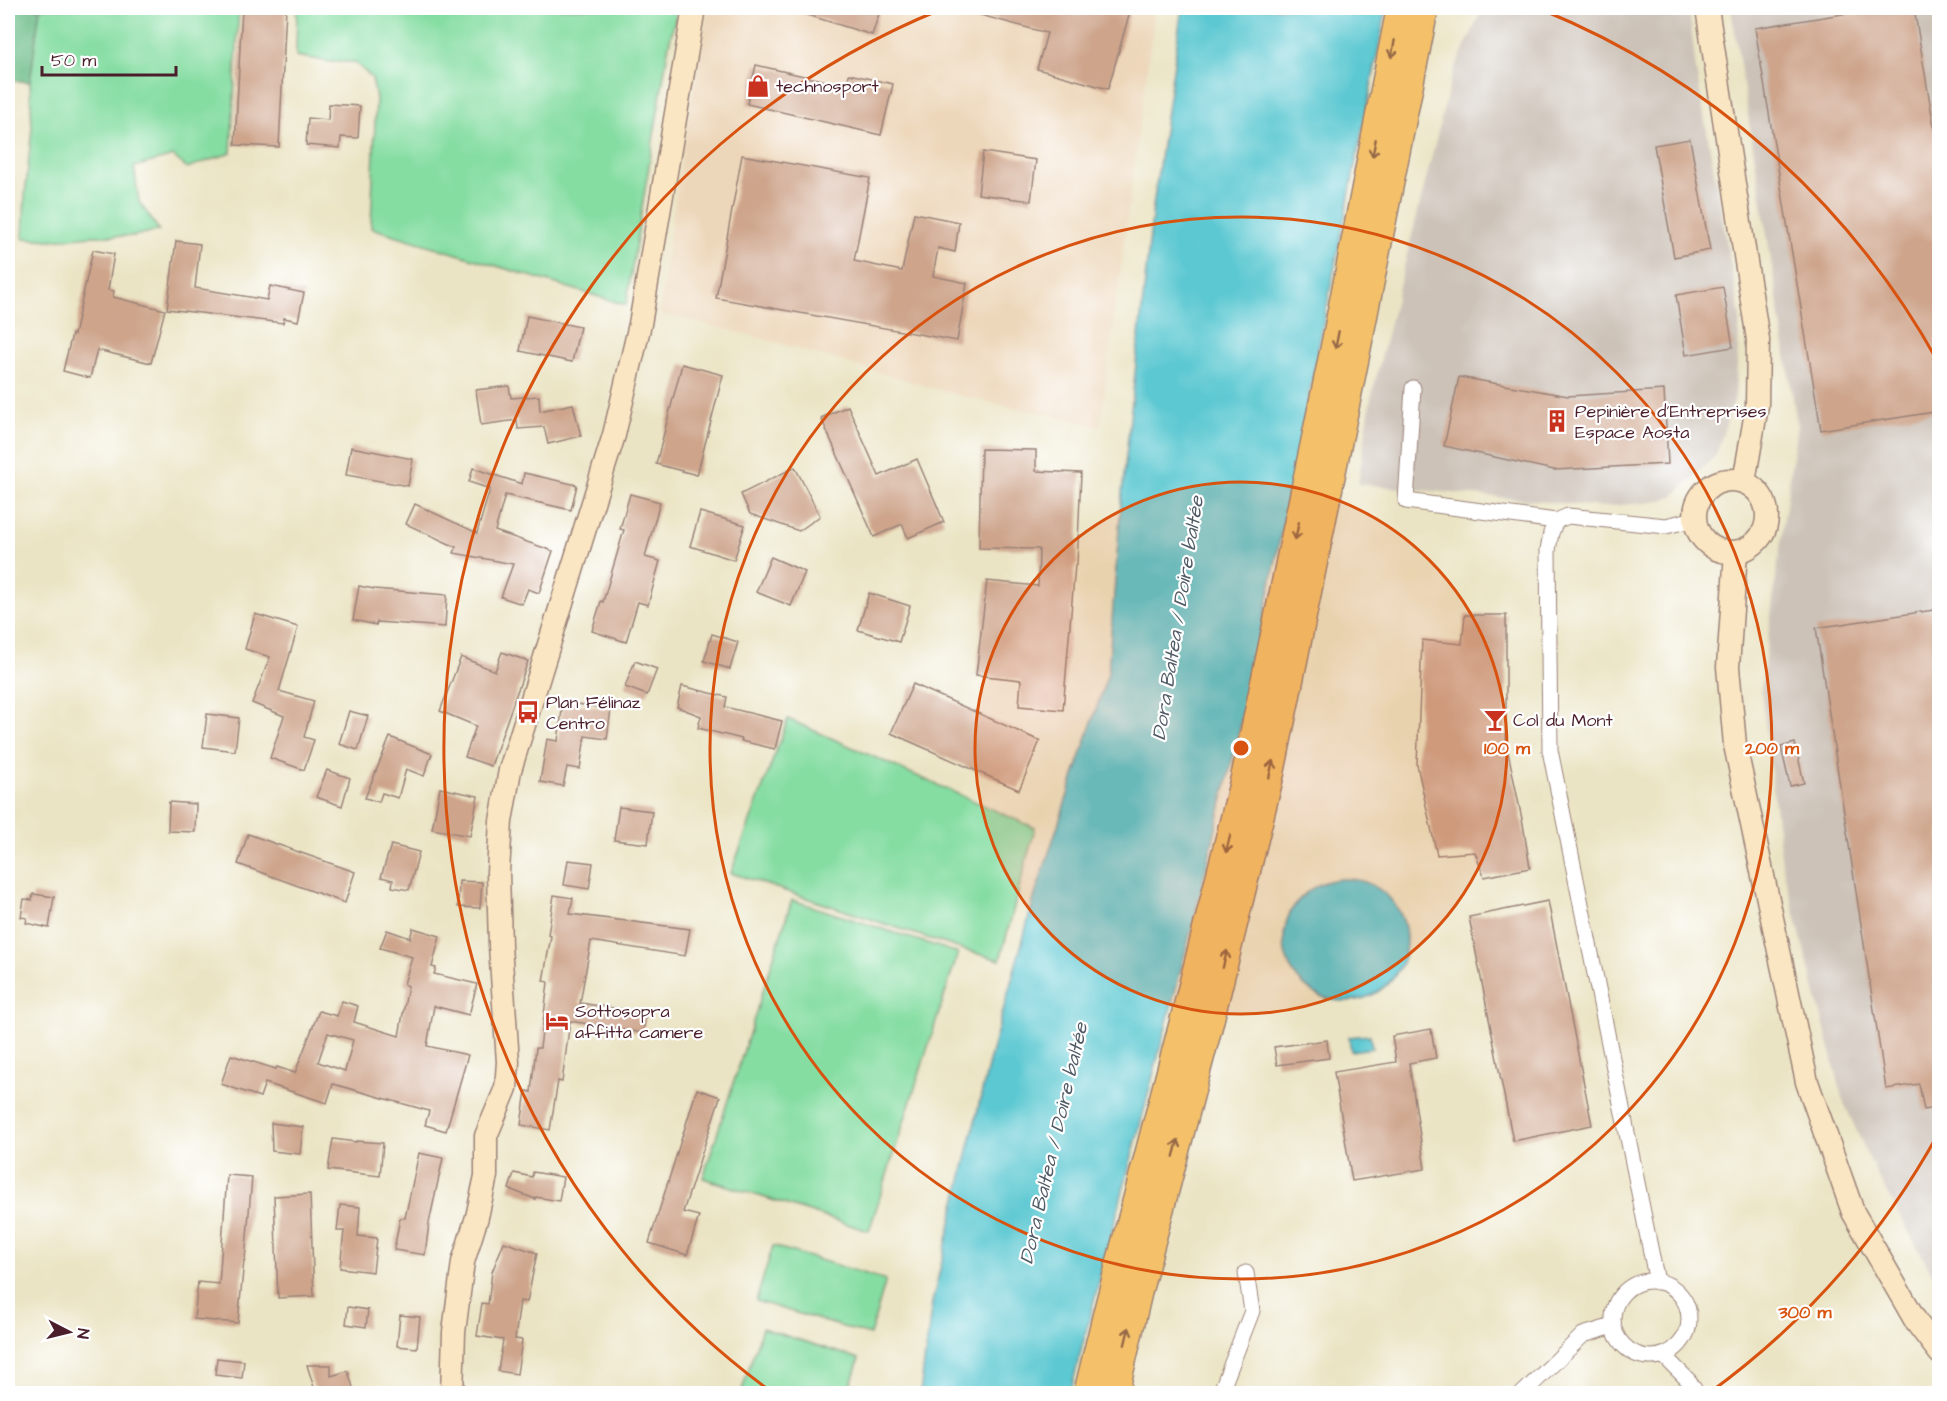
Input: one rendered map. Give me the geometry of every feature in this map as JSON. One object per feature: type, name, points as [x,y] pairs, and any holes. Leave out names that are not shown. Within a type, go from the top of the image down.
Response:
[{"type":"highway","points":[[1088,1394],[1246,774],[1334,352],[1401,8]]},
{"type":"highway","points":[[1114,1394],[1138,1290],[1208,1026],[1270,773],[1424,8]]},
{"type":"street","points":[[452,1394],[454,1332],[463,1262],[477,1217],[486,1176],[486,1136],[506,1088],[508,1062],[500,946],[498,872],[501,821],[510,770],[614,435],[640,324],[694,8]]},
{"type":"street","points":[[1707,8],[1758,340],[1757,406],[1744,482]]},
{"type":"street","points":[[1413,388],[1406,501],[1556,521],[1568,516],[1666,526],[1695,519]]},
{"type":"street","points":[[1730,480],[1744,482],[1754,488],[1766,508],[1763,531],[1747,548],[1736,552],[1724,552],[1713,548],[1697,530],[1696,504],[1704,492],[1716,483],[1730,480]]},
{"type":"street","points":[[1556,521],[1551,532],[1548,550],[1550,750],[1657,1282]]},
{"type":"street","points":[[1736,552],[1728,667],[1735,745],[1807,1082],[1853,1212],[1917,1323],[1940,1353]]},
{"type":"street","points":[[1220,1394],[1252,1311],[1246,1273]]},
{"type":"street","points":[[1645,1281],[1657,1282],[1669,1285],[1686,1303],[1689,1315],[1688,1328],[1684,1339],[1676,1349],[1664,1356],[1651,1358],[1638,1356],[1618,1339],[1613,1326],[1615,1308],[1623,1293],[1633,1285],[1645,1281]]},
{"type":"street","points":[[1522,1394],[1584,1335],[1613,1326]]},
{"type":"street","points":[[1664,1356],[1689,1381],[1697,1394]]},
{"type":"shaded area","points":[[708,8],[1155,8],[1100,426],[961,396],[754,336],[659,313],[678,177]]},
{"type":"shaded area","points":[[1483,8],[1689,8],[1696,70],[1740,317],[1735,397],[1716,455],[1673,497],[1654,502],[1601,507],[1358,484],[1371,398],[1453,72]]},
{"type":"shaded area","points":[[1731,8],[1939,8],[1939,1280],[1935,1279],[1876,1173],[1844,1103],[1782,864],[1761,689],[1797,424]]},
{"type":"green space","points":[[8,8],[40,8],[30,82],[8,80]]},
{"type":"green space","points":[[40,8],[239,8],[231,153],[187,168],[173,156],[134,167],[139,202],[159,230],[134,236],[91,236],[51,240],[23,238],[32,128],[30,82]]},
{"type":"green space","points":[[297,8],[678,8],[669,44],[626,305],[371,228],[376,98],[372,78],[354,62],[331,62],[296,56]]},
{"type":"green space","points":[[788,719],[1035,828],[1000,960],[731,873]]},
{"type":"green space","points":[[792,900],[958,953],[869,1231],[703,1178]]},
{"type":"green space","points":[[773,1246],[886,1280],[870,1335],[756,1301]]},
{"type":"green space","points":[[762,1328],[859,1359],[848,1393],[741,1393]]},
{"type":"water","name":"Dora Baltea / Doire baltée","points":[[1182,8],[1384,8],[1384,22],[1252,678],[1194,919],[1070,1393],[920,1394],[932,1303],[990,1058],[1036,892],[1108,673],[1121,503],[1153,207]]},
{"type":"water","points":[[1345,879],[1368,884],[1379,889],[1388,897],[1396,906],[1401,917],[1406,940],[1401,963],[1396,974],[1388,983],[1379,991],[1368,996],[1345,1001],[1322,996],[1311,991],[1302,983],[1294,974],[1289,963],[1284,940],[1289,917],[1294,906],[1302,897],[1311,889],[1322,884]]},
{"type":"water","points":[[1370,1035],[1372,1048],[1351,1051],[1349,1037]]},
{"type":"building","points":[[242,8],[286,8],[279,147],[235,145]]},
{"type":"building","points":[[795,8],[881,8],[872,35],[795,11]]},
{"type":"building","points":[[970,8],[1131,8],[1108,89],[1037,69],[1047,33],[969,12]]},
{"type":"building","points":[[1880,8],[1914,8],[1940,163],[1940,411],[1821,430],[1755,28]]},
{"type":"building","points":[[756,65],[847,86],[849,74],[893,84],[881,135],[747,104]]},
{"type":"building","points":[[329,104],[360,106],[358,138],[341,137],[340,148],[306,145],[308,118],[328,120]]},
{"type":"building","points":[[1690,139],[1710,250],[1674,257],[1654,145]]},
{"type":"building","points":[[983,152],[1036,160],[1031,201],[978,194]]},
{"type":"building","points":[[742,155],[870,178],[854,261],[902,271],[914,213],[959,222],[955,252],[938,248],[933,276],[967,283],[957,341],[716,298]]},
{"type":"building","points":[[176,241],[200,244],[195,288],[267,300],[270,286],[304,293],[298,321],[284,318],[283,323],[167,309]]},
{"type":"building","points":[[93,250],[114,254],[108,290],[114,291],[113,297],[165,310],[151,363],[97,350],[90,378],[63,371],[72,334],[74,335]]},
{"type":"building","points":[[1723,287],[1733,347],[1686,355],[1676,295]]},
{"type":"building","points":[[527,316],[580,327],[572,362],[520,351]]},
{"type":"building","points":[[682,364],[723,375],[697,475],[656,464]]},
{"type":"building","name":"Pepinière d'Entreprises Espace Aosta","points":[[1459,377],[1568,396],[1664,390],[1668,464],[1554,470],[1444,446]]},
{"type":"building","points":[[509,386],[511,398],[539,396],[540,411],[573,404],[581,436],[548,444],[544,427],[518,429],[517,420],[481,425],[476,390]]},
{"type":"building","points":[[848,406],[879,476],[917,459],[944,522],[908,538],[902,524],[874,537],[821,418]]},
{"type":"building","points":[[351,447],[413,459],[408,486],[346,475]]},
{"type":"building","points":[[981,449],[1036,450],[1036,471],[1081,473],[1077,565],[1075,565],[1063,710],[1019,706],[1021,680],[976,675],[987,581],[1038,586],[1039,549],[979,548]]},
{"type":"building","points":[[795,467],[820,516],[799,531],[750,514],[741,494]]},
{"type":"building","points":[[473,468],[522,484],[524,473],[577,485],[571,510],[505,495],[495,531],[553,551],[539,593],[528,589],[522,604],[501,597],[513,564],[454,553],[456,547],[406,524],[415,504],[477,533],[490,489],[469,482]]},
{"type":"building","points":[[630,494],[660,502],[645,557],[660,561],[648,605],[638,602],[626,642],[592,631],[624,530],[620,529]]},
{"type":"building","points":[[700,512],[745,525],[734,560],[690,546]]},
{"type":"building","points":[[771,557],[805,572],[791,606],[756,592]]},
{"type":"building","points":[[359,586],[447,595],[445,627],[377,622],[376,625],[353,620]]},
{"type":"building","points":[[869,593],[910,606],[899,642],[858,630]]},
{"type":"building","points":[[1940,609],[1940,1107],[1924,1110],[1919,1084],[1886,1089],[1816,628]]},
{"type":"building","points":[[255,614],[298,627],[279,691],[314,701],[304,737],[314,740],[304,770],[270,758],[284,716],[252,703],[270,657],[245,649]]},
{"type":"building","points":[[1465,615],[1506,615],[1506,742],[1530,868],[1484,877],[1475,852],[1437,855],[1417,765],[1422,640],[1462,644]]},
{"type":"building","points":[[712,634],[738,642],[730,669],[704,661]]},
{"type":"building","points":[[502,652],[528,661],[491,766],[465,757],[476,726],[440,711],[461,657],[495,671]]},
{"type":"building","points":[[635,661],[657,669],[647,695],[625,687]]},
{"type":"building","points":[[913,684],[1040,741],[1019,790],[891,733]]},
{"type":"building","points":[[682,686],[727,697],[725,707],[782,721],[775,749],[698,728],[701,716],[677,707]]},
{"type":"building","points":[[563,702],[611,709],[607,739],[585,736],[580,769],[567,767],[563,786],[540,782],[547,739],[558,741]]},
{"type":"building","points":[[349,711],[368,716],[358,750],[339,744]]},
{"type":"building","points":[[207,714],[239,718],[235,751],[203,747]]},
{"type":"building","points":[[390,737],[432,754],[424,776],[406,769],[398,798],[382,793],[379,802],[365,798]]},
{"type":"building","points":[[1795,743],[1804,783],[1790,786],[1781,747]]},
{"type":"building","points":[[327,770],[350,778],[342,806],[316,797]]},
{"type":"building","points":[[440,788],[478,796],[470,836],[432,829]]},
{"type":"building","points":[[169,802],[196,804],[195,832],[168,831]]},
{"type":"building","points":[[619,807],[652,811],[648,844],[614,840]]},
{"type":"building","points":[[248,834],[355,872],[345,903],[238,864]]},
{"type":"building","points":[[391,845],[419,852],[409,890],[392,887],[393,880],[381,877]]},
{"type":"building","points":[[568,860],[593,863],[589,889],[564,885]]},
{"type":"building","points":[[459,881],[482,882],[480,908],[458,907]]},
{"type":"building","points":[[33,894],[54,897],[49,928],[26,923],[27,918],[21,917],[24,899],[32,900]]},
{"type":"building","points":[[554,895],[573,898],[570,914],[690,929],[685,956],[591,941],[580,1003],[646,1013],[643,1033],[570,1021],[562,1082],[558,1081],[550,1130],[521,1125],[526,1091],[531,1092],[536,1048],[540,1048],[548,982],[543,981],[551,936],[548,935]]},
{"type":"building","points":[[1548,901],[1592,1125],[1513,1141],[1469,917]]},
{"type":"building","points":[[413,928],[440,936],[432,967],[436,968],[434,974],[477,984],[469,1015],[434,1006],[427,1046],[468,1055],[446,1131],[425,1125],[429,1111],[333,1084],[327,1103],[265,1083],[260,1097],[221,1084],[231,1055],[295,1073],[319,1011],[337,1016],[342,1001],[358,1006],[354,1022],[399,1036],[408,986],[404,984],[412,957],[380,948],[387,930],[410,938]],"holes":[[[328,1033],[353,1040],[345,1071],[318,1062]]]},
{"type":"building","points":[[1431,1029],[1436,1058],[1409,1063],[1425,1169],[1352,1181],[1334,1072],[1396,1062],[1392,1036]]},
{"type":"building","points":[[1327,1040],[1329,1058],[1277,1065],[1274,1047]]},
{"type":"building","points":[[697,1089],[720,1097],[683,1212],[699,1216],[687,1255],[649,1243]]},
{"type":"building","points":[[271,1123],[303,1127],[300,1154],[272,1151]]},
{"type":"building","points":[[333,1139],[383,1143],[380,1176],[328,1170]]},
{"type":"building","points":[[419,1153],[443,1158],[429,1223],[425,1255],[394,1250],[400,1218],[405,1218]]},
{"type":"building","points":[[533,1172],[563,1177],[559,1201],[536,1197],[535,1199],[509,1189],[514,1173],[532,1177]]},
{"type":"building","points":[[227,1175],[252,1177],[238,1323],[194,1319],[198,1282],[219,1284]]},
{"type":"building","points":[[310,1194],[314,1296],[278,1298],[274,1196]]},
{"type":"building","points":[[340,1205],[360,1207],[358,1236],[377,1238],[373,1272],[340,1268],[344,1231],[337,1231]]},
{"type":"building","points":[[504,1242],[537,1253],[527,1302],[520,1301],[515,1339],[522,1340],[517,1374],[498,1371],[503,1340],[477,1336],[482,1303],[488,1304],[492,1272]]},
{"type":"building","points":[[348,1307],[368,1310],[366,1327],[346,1324]]},
{"type":"building","points":[[400,1315],[420,1317],[417,1348],[397,1346]]},
{"type":"building","points":[[217,1358],[244,1361],[242,1378],[215,1375]]},
{"type":"building","points":[[307,1365],[331,1365],[331,1376],[348,1371],[355,1394],[316,1394]]},
{"type":"place","name":"technosport","points":[[758,86]]},
{"type":"place","name":"Pepinière d'Entreprises Espace Aosta","points":[[1557,421]]},
{"type":"place","name":"Plan Félinaz Centro","points":[[528,712]]},
{"type":"place","name":"Col du Mont","points":[[1495,720]]},
{"type":"place","name":"Sottosopra affitta camere","points":[[557,1021]]}]
